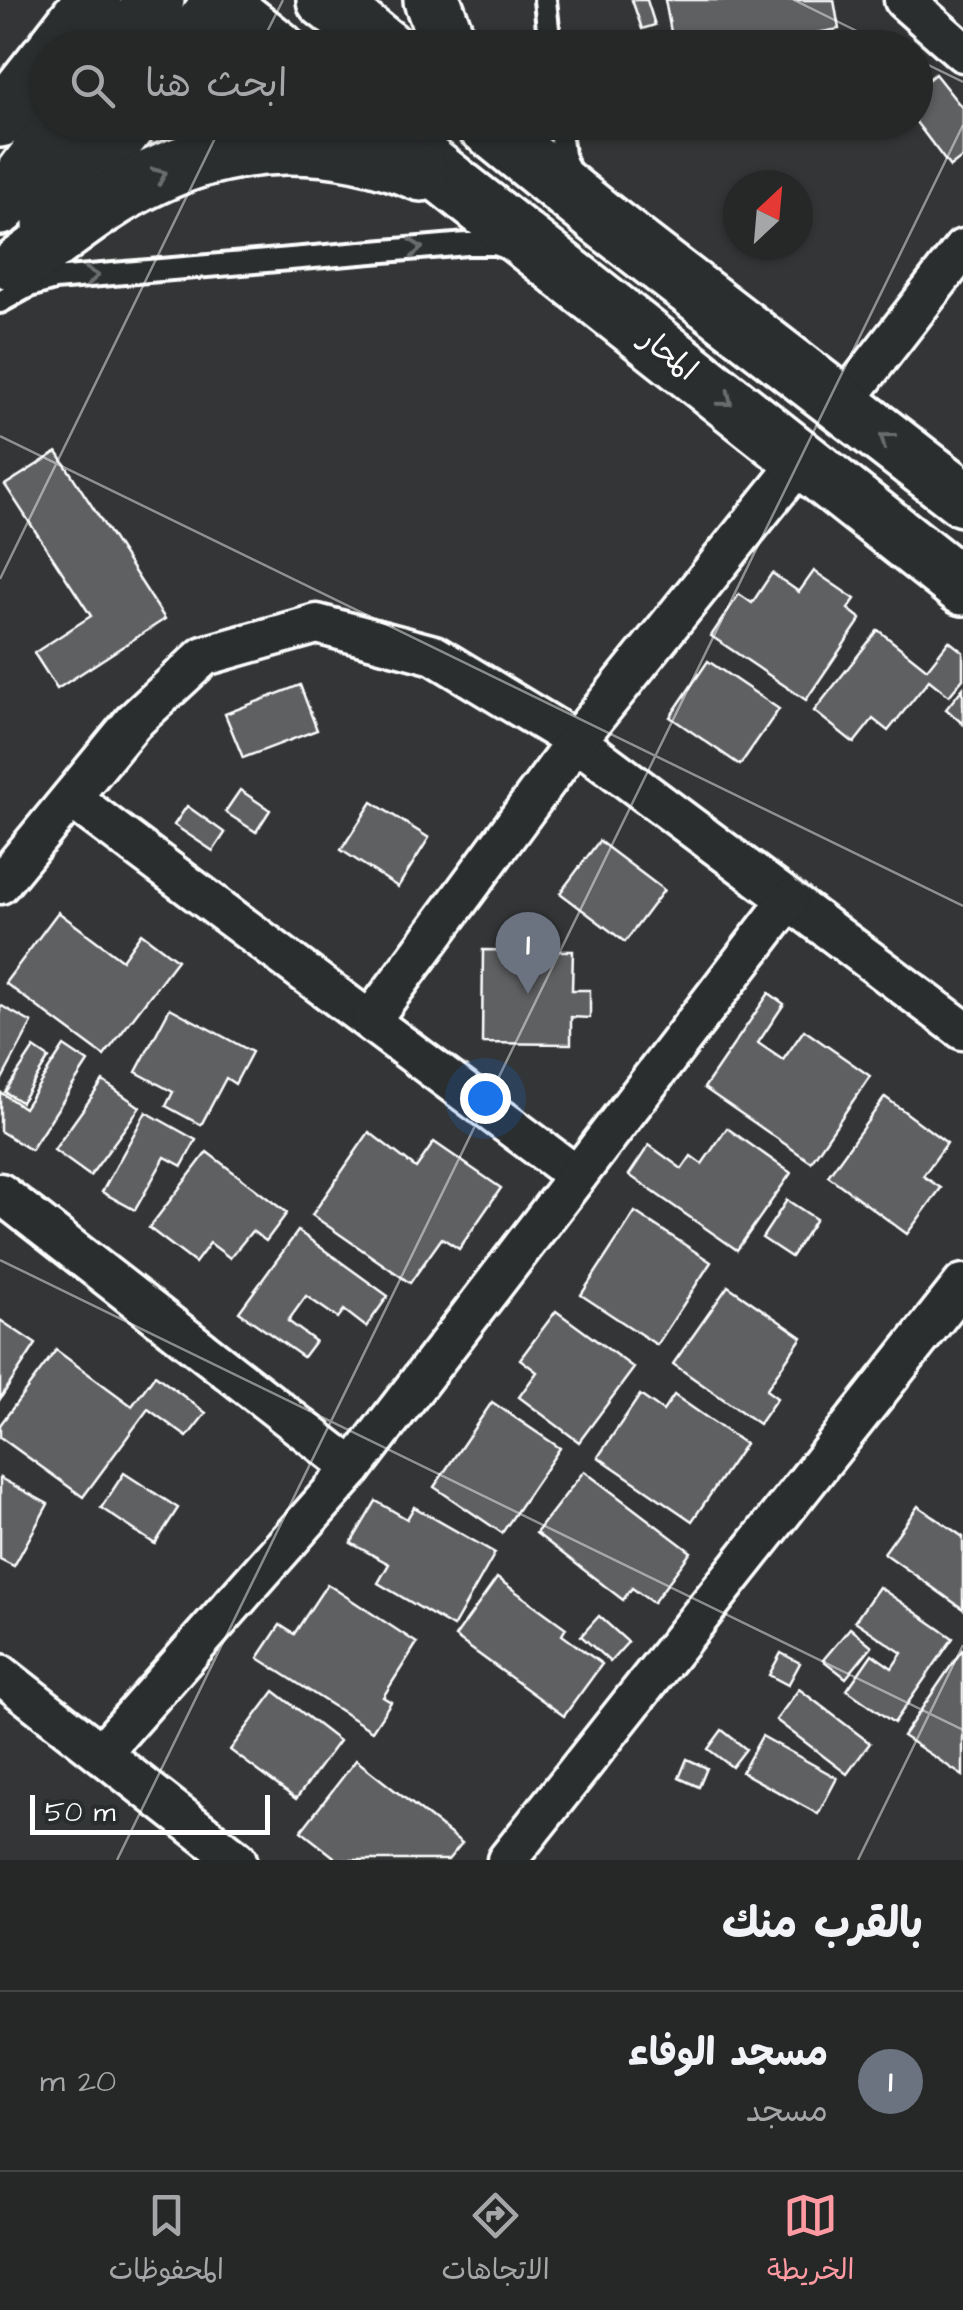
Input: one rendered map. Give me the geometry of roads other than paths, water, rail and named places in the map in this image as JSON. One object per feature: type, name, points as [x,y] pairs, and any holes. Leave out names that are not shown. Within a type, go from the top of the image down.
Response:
[{"type":"street","points":[[70,30],[93,0]]},
{"type":"street","points":[[134,30],[156,0]]},
{"type":"street","points":[[326,0],[364,30]]},
{"type":"street","points":[[432,0],[443,30]]},
{"type":"street","points":[[904,0],[963,52]]},
{"type":"street","points":[[199,30],[219,1],[255,30]]},
{"type":"street","points":[[0,120],[30,81]]},
{"type":"street","points":[[0,207],[50,140]]},
{"type":"street","points":[[6,286],[116,140]]},
{"type":"street","name":"المحار","points":[[398,140],[963,588]]},
{"type":"street","points":[[507,140],[602,220],[963,498]]},
{"type":"street","points":[[6,286],[112,200],[154,176],[235,150],[272,146],[344,150],[384,158],[462,190]]},
{"type":"street","points":[[842,405],[963,249]]},
{"type":"street","points":[[370,1021],[576,741],[801,461]]},
{"type":"street","points":[[0,884],[133,722],[204,656],[317,624],[434,654],[576,741],[963,1030]]},
{"type":"street","points":[[71,798],[578,1176]]},
{"type":"street","points":[[102,1753],[354,1468],[788,902]]},
{"type":"street","points":[[0,1193],[354,1468]]},
{"type":"street","points":[[507,1860],[963,1284]]},
{"type":"street","points":[[0,1674],[237,1860]]},
{"type":"lane","points":[[545,0],[548,30]]},
{"type":"lane","points":[[561,140],[571,174],[602,220]]},
{"type":"lane","points":[[6,286],[494,244],[526,254],[586,287]]},
{"type":"place","name":"مسجد الوفاء","points":[[528,994]]}]
